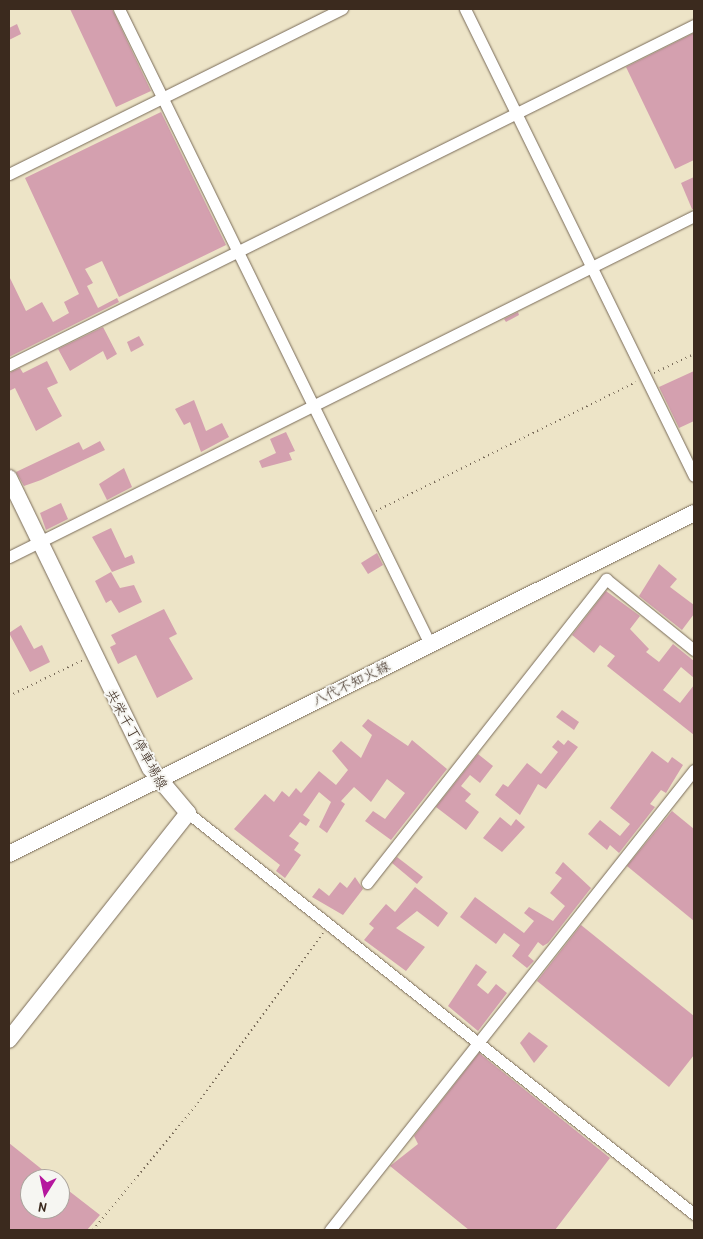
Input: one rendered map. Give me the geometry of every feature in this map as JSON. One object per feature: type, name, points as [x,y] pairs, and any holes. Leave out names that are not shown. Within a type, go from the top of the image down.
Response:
[{"type":"main road","name":"共栄千丁停車場線","points":[[9,478],[41,541],[92,656],[157,779],[188,813]]},
{"type":"main road","name":"八代不知火線","points":[[9,854],[694,513]]},
{"type":"main road","points":[[9,1040],[188,813]]},
{"type":"street","points":[[119,9],[240,253],[312,408],[430,644]]},
{"type":"street","points":[[9,174],[342,9]]},
{"type":"street","points":[[465,9],[590,269],[647,376],[694,476]]},
{"type":"street","points":[[9,365],[240,253],[694,25]]},
{"type":"street","points":[[9,557],[312,408],[694,216]]},
{"type":"street","points":[[367,883],[606,579],[694,650]]},
{"type":"street","points":[[330,1230],[694,770]]},
{"type":"street","points":[[188,813],[480,1041],[694,1214]]},
{"type":"path","points":[[367,515],[694,354]]},
{"type":"path","points":[[9,696],[92,656]]},
{"type":"path","points":[[93,1230],[198,1103],[330,923]]},
{"type":"building","points":[[70,9],[112,9],[151,91],[116,107]]},
{"type":"building","points":[[17,24],[21,34],[9,40],[9,28]]},
{"type":"building","points":[[694,33],[694,160],[675,169],[626,67]]},
{"type":"building","points":[[161,112],[226,245],[119,297],[102,261],[85,269],[93,283],[87,286],[98,308],[117,298],[119,302],[9,357],[9,276],[26,311],[42,302],[53,322],[69,313],[64,302],[79,294],[25,178]]},
{"type":"building","points":[[694,177],[694,209],[692,209],[681,183]]},
{"type":"building","points":[[518,312],[519,315],[506,322],[504,319]]},
{"type":"building","points":[[103,327],[117,354],[107,360],[103,351],[70,371],[58,349]]},
{"type":"building","points":[[139,336],[144,345],[131,352],[127,342]]},
{"type":"building","points":[[47,361],[58,383],[47,388],[62,416],[36,431],[15,388],[9,391],[9,373],[20,368],[23,373]]},
{"type":"building","points":[[694,371],[694,421],[679,428],[659,387]]},
{"type":"building","points":[[194,400],[206,431],[222,423],[229,437],[201,452],[190,422],[184,425],[175,409]]},
{"type":"building","points":[[286,432],[295,451],[289,453],[292,460],[262,468],[259,461],[276,453],[270,439]]},
{"type":"building","points":[[100,441],[105,450],[41,480],[24,486],[16,472],[79,442],[83,450]]},
{"type":"building","points":[[124,468],[132,487],[107,500],[99,484]]},
{"type":"building","points":[[61,503],[68,519],[46,530],[40,513]]},
{"type":"building","points":[[111,528],[125,558],[132,555],[135,563],[112,572],[92,537]]},
{"type":"building","points":[[377,553],[383,565],[368,574],[361,563]]},
{"type":"building","points":[[659,564],[677,579],[670,587],[694,605],[694,614],[682,630],[639,596]]},
{"type":"building","points":[[111,572],[120,588],[134,585],[142,602],[119,613],[111,600],[106,603],[95,581]]},
{"type":"building","points":[[606,591],[640,616],[630,629],[649,649],[646,652],[659,662],[673,644],[694,661],[694,678],[681,667],[663,690],[680,703],[694,685],[694,735],[607,666],[615,656],[600,645],[594,653],[572,635]]},
{"type":"building","points":[[164,609],[177,634],[169,638],[193,679],[157,698],[136,655],[118,664],[110,647],[116,644],[111,635]]},
{"type":"building","points":[[21,625],[34,649],[42,645],[50,662],[30,672],[9,633]]},
{"type":"building","points":[[562,710],[579,722],[574,730],[556,717]]},
{"type":"building","points":[[368,719],[408,746],[412,740],[447,769],[391,840],[365,821],[373,811],[385,819],[405,793],[387,779],[371,802],[354,787],[341,801],[345,804],[327,833],[319,827],[331,802],[319,792],[303,815],[310,820],[306,826],[300,822],[289,836],[299,843],[294,850],[301,855],[285,878],[276,871],[280,865],[234,829],[265,794],[274,802],[282,791],[289,797],[296,788],[301,793],[319,771],[336,785],[348,770],[332,751],[341,741],[361,758],[372,735],[362,726]]},
{"type":"building","points":[[558,740],[564,745],[568,740],[578,747],[546,789],[538,784],[520,815],[495,795],[503,784],[508,787],[527,763],[541,774],[558,752],[552,747]]},
{"type":"building","points":[[652,751],[668,763],[672,757],[683,765],[666,793],[661,790],[650,804],[655,807],[619,853],[610,845],[607,850],[588,834],[600,820],[620,836],[630,824],[610,808]]},
{"type":"building","points":[[478,754],[493,766],[480,783],[470,775],[461,786],[471,794],[465,801],[479,812],[466,830],[436,807]]},
{"type":"building","points":[[672,811],[694,829],[694,921],[627,866]]},
{"type":"building","points":[[500,817],[511,826],[516,819],[525,827],[502,852],[483,838]]},
{"type":"building","points":[[397,857],[423,877],[417,884],[392,863]]},
{"type":"building","points":[[563,862],[591,888],[548,943],[543,946],[538,942],[528,956],[534,961],[527,968],[512,956],[520,945],[504,933],[496,944],[460,917],[475,897],[524,933],[534,921],[524,913],[529,907],[553,921],[565,906],[550,893],[562,878],[555,873]]},
{"type":"building","points":[[355,877],[363,889],[343,915],[312,897],[319,888],[329,896],[340,882],[347,888]]},
{"type":"building","points":[[415,887],[448,913],[438,927],[417,911],[396,928],[425,947],[406,971],[364,940],[374,928],[369,924],[386,904],[395,912]]},
{"type":"building","points":[[581,925],[694,1016],[694,1055],[669,1087],[537,981]]},
{"type":"building","points":[[476,964],[487,972],[477,985],[488,994],[496,984],[507,993],[478,1031],[448,1006]]},
{"type":"building","points":[[529,1032],[548,1046],[534,1063],[520,1043]]},
{"type":"building","points":[[479,1053],[610,1158],[555,1230],[469,1230],[390,1166],[418,1144],[414,1136]]},
{"type":"building","points":[[9,1143],[42,1169],[20,1169],[20,1219],[70,1219],[70,1192],[100,1215],[87,1230],[9,1230]]}]
